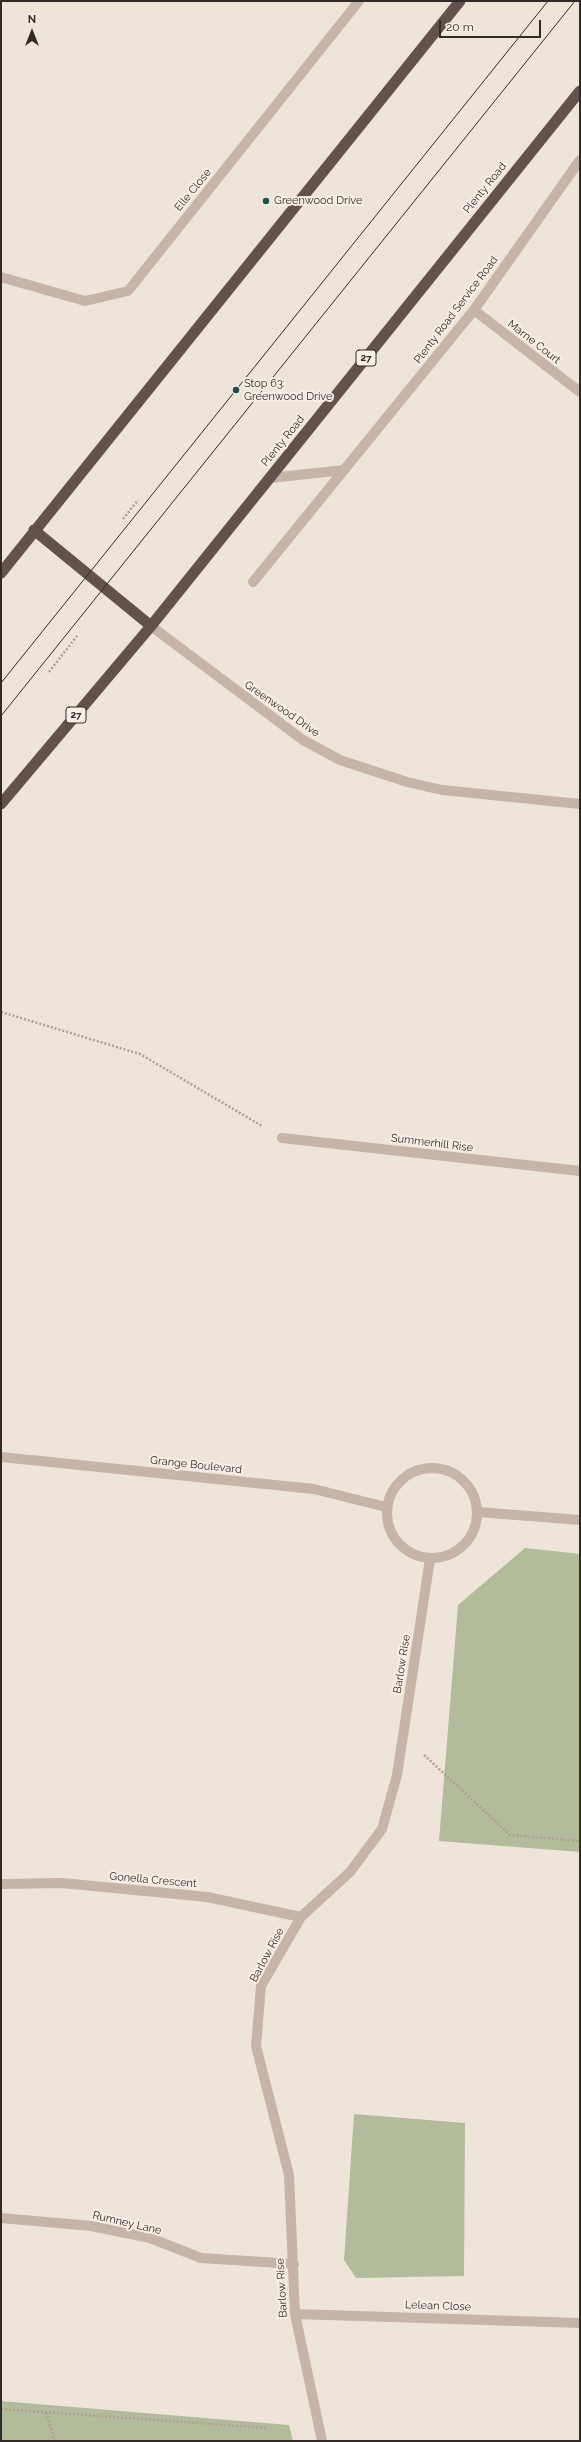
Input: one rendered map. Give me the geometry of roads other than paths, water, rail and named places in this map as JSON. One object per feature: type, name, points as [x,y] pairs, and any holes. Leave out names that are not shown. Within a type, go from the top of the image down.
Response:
[{"type":"highway","points":[[1,573],[460,1]]},
{"type":"highway","name":"Plenty Road","points":[[1,804],[151,626],[580,91]]},
{"type":"highway","points":[[34,530],[151,626]]},
{"type":"street","name":"Elle Close","points":[[1,278],[85,301],[128,291],[359,1]]},
{"type":"street","name":"Plenty Road Service Road","points":[[253,582],[474,310],[580,160]]},
{"type":"street","name":"Marne Court","points":[[474,310],[580,392]]},
{"type":"street","points":[[270,478],[344,470]]},
{"type":"street","name":"Greenwood Drive","points":[[151,626],[303,740],[340,760],[400,780],[442,790],[580,804]]},
{"type":"street","name":"Summerhill Rise","points":[[282,1138],[580,1172]]},
{"type":"street","name":"Grange Boulevard","points":[[1,1457],[314,1489],[386,1507]]},
{"type":"street","points":[[435,1468],[451,1472],[464,1481],[473,1493],[478,1512],[476,1528],[468,1542],[456,1552],[430,1559],[415,1556],[401,1547],[392,1535],[387,1520],[386,1507],[391,1493],[401,1480],[414,1471],[435,1468]]},
{"type":"street","points":[[478,1512],[580,1520]]},
{"type":"street","name":"Barlow Rise","points":[[322,2441],[295,2314],[290,2176],[256,2046],[261,1986],[301,1917],[350,1872],[382,1829],[396,1775],[430,1559]]},
{"type":"street","name":"Gonella Crescent","points":[[1,1884],[62,1883],[207,1897],[301,1917]]},
{"type":"street","name":"Rumney Lane","points":[[1,2218],[91,2226],[150,2238],[201,2258],[294,2264]]},
{"type":"street","name":"Lelean Close","points":[[295,2314],[580,2323]]},
{"type":"tram line","points":[[1,683],[548,1]]},
{"type":"tram line","points":[[1,716],[575,1]]},
{"type":"place","name":"Greenwood Drive","points":[[266,201]]},
{"type":"place","name":"Stop 63: Greenwood Drive","points":[[236,390]]}]
